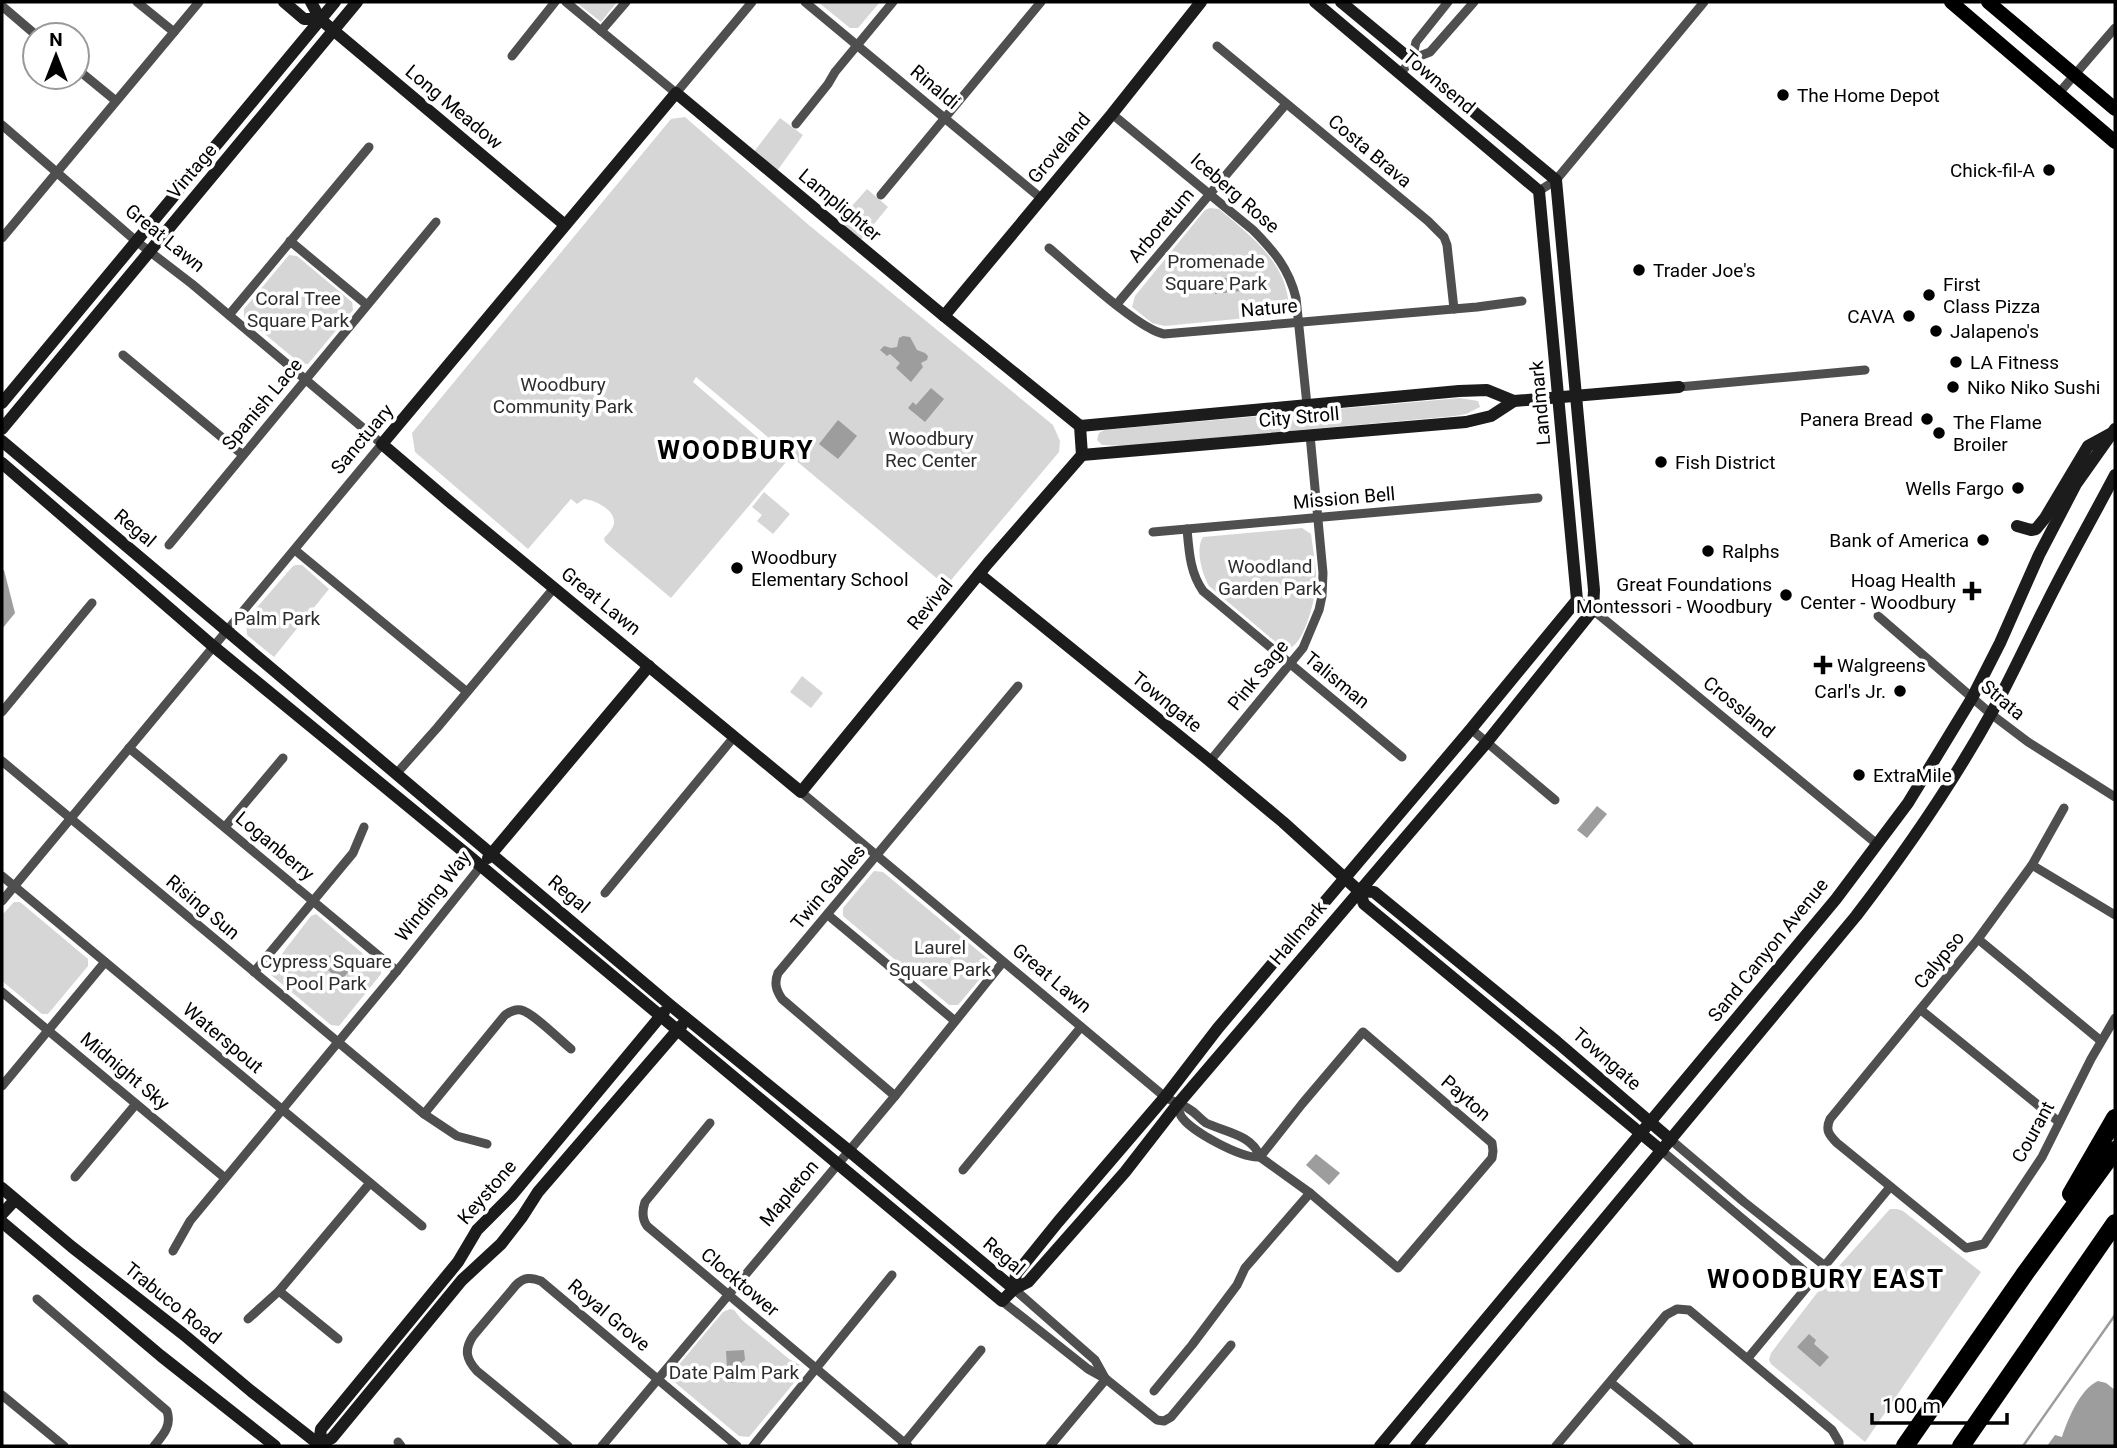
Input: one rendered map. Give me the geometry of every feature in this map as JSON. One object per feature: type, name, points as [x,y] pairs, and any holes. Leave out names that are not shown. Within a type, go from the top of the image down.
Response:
[{"type":"highway","points":[[2024,1276],[2115,1118]]},
{"type":"highway","points":[[1905,1446],[2115,1150]]},
{"type":"highway","points":[[1961,1446],[2115,1223]]},
{"type":"main road","points":[[1951,2],[2115,142]]},
{"type":"main road","points":[[1988,2],[2115,109]]},
{"type":"street","points":[[137,2],[174,32]]},
{"type":"street","points":[[2,238],[199,2]]},
{"type":"street","name":"Long Meadow","points":[[284,2],[304,19],[320,19]]},
{"type":"street","name":"Long Meadow","points":[[311,2],[320,19],[565,225]]},
{"type":"street","name":"Vintage","points":[[2,403],[334,2]]},
{"type":"street","name":"Vintage","points":[[2,429],[357,2]]},
{"type":"street","points":[[512,56],[555,2]]},
{"type":"street","name":"Lamplighter","points":[[566,2],[1080,426]]},
{"type":"street","points":[[601,32],[626,2]]},
{"type":"street","name":"Sanctuary","points":[[2,901],[752,2]]},
{"type":"street","name":"Rinaldi","points":[[805,2],[1042,199]]},
{"type":"street","points":[[796,124],[893,2]]},
{"type":"street","points":[[881,195],[1041,2]]},
{"type":"street","name":"Groveland","points":[[944,316],[1201,2]]},
{"type":"street","name":"Townsend","points":[[1315,2],[1539,191]]},
{"type":"street","name":"Townsend","points":[[1341,2],[1556,180]]},
{"type":"street","points":[[1400,74],[1412,59],[1416,42],[1448,2]]},
{"type":"street","points":[[1412,59],[1430,52],[1474,2]]},
{"type":"street","points":[[1539,191],[1556,180],[1704,2]]},
{"type":"street","points":[[2,6],[21,22]]},
{"type":"street","points":[[2059,93],[2115,28]]},
{"type":"street","name":"Costa Brava","points":[[1217,47],[1444,237],[1449,252],[1454,309]]},
{"type":"street","points":[[91,81],[116,102]]},
{"type":"street","name":"Arboretum","points":[[1117,304],[1286,104]]},
{"type":"street","name":"Iceberg Rose","points":[[1112,114],[1253,230],[1274,250],[1286,267],[1296,298],[1307,405]]},
{"type":"street","name":"Great Lawn","points":[[2,125],[149,252],[229,315],[1177,1105]]},
{"type":"street","points":[[229,315],[369,147]]},
{"type":"street","name":"Landmark","points":[[1556,180],[1594,590],[1593,610]]},
{"type":"street","name":"Landmark","points":[[1539,191],[1559,398],[1572,605]]},
{"type":"street","name":"Spanish Lace","points":[[169,545],[436,222]]},
{"type":"street","points":[[290,241],[368,305]]},
{"type":"street","name":"Nature","points":[[1049,248],[1143,325],[1156,333],[1164,334],[1522,301]]},
{"type":"street","points":[[123,355],[243,455]]},
{"type":"street","name":"City Stroll","points":[[1080,426],[1487,390],[1514,401],[1865,370]]},
{"type":"street","name":"City Stroll","points":[[1082,455],[1466,422],[1491,416],[1514,401]]},
{"type":"street","points":[[1080,426],[1082,455]]},
{"type":"street","points":[[2017,526],[2036,529],[2088,446],[2114,431]]},
{"type":"street","name":"Sand Canyon Avenue","points":[[1380,1446],[1836,899],[1908,803],[1972,698],[2039,555],[2076,484],[2114,431]]},
{"type":"street","name":"Pink Sage","points":[[1210,761],[1290,665],[1309,636],[1322,597],[1323,573],[1310,435]]},
{"type":"street","name":"Regal","points":[[2,441],[670,1005],[1014,1289],[1095,1360],[1106,1379]]},
{"type":"street","name":"Revival","points":[[801,792],[979,574],[1082,455]]},
{"type":"street","name":"Regal","points":[[2,463],[214,646],[836,1164],[1002,1301],[1157,1420],[1164,1421],[1177,1411],[1231,1345]]},
{"type":"street","points":[[1416,1446],[1856,916],[1899,859],[1927,819],[1991,714],[2115,475]]},
{"type":"street","name":"Mission Bell","points":[[1153,532],[1538,498]]},
{"type":"street","name":"Talisman","points":[[1187,529],[1192,570],[1203,591],[1402,757]]},
{"type":"street","points":[[295,550],[467,692]]},
{"type":"street","name":"Towngate","points":[[979,574],[1210,761],[1344,877],[1359,891],[1364,904],[1642,1134],[1667,1145],[1825,1266]]},
{"type":"street","points":[[397,773],[554,588]]},
{"type":"street","points":[[2,712],[92,603]]},
{"type":"street","name":"Crossland","points":[[1572,605],[1593,610],[1877,844]]},
{"type":"street","name":"Hallmark","points":[[1014,1289],[1016,1275],[1165,1097],[1217,1028],[1471,729],[1572,605]]},
{"type":"street","name":"Hallmark","points":[[1002,1301],[1014,1289],[1028,1282],[1125,1172],[1177,1105],[1488,741],[1593,610]]},
{"type":"street","name":"Strata","points":[[1878,617],[1991,714],[2028,742],[2115,797]]},
{"type":"street","name":"Winding Way","points":[[173,1251],[190,1221],[491,853],[649,666]]},
{"type":"street","name":"Twin Gables","points":[[895,1096],[782,999],[775,986],[778,973],[1018,686]]},
{"type":"street","points":[[1471,729],[1555,800]]},
{"type":"street","points":[[605,893],[734,737]]},
{"type":"street","name":"Loganberry","points":[[129,748],[397,971]]},
{"type":"street","points":[[225,827],[283,758]]},
{"type":"street","name":"Rising Sun","points":[[2,761],[424,1114],[457,1136],[487,1144]]},
{"type":"street","name":"Calypso","points":[[1890,1187],[1829,1135],[1830,1119],[1979,939],[2032,864],[2064,808]]},
{"type":"street","points":[[254,972],[353,853],[364,827]]},
{"type":"street","points":[[2032,864],[2115,915]]},
{"type":"street","name":"Waterspout","points":[[2,876],[422,1226]]},
{"type":"street","name":"Towngate","points":[[1359,891],[1374,892],[1557,1042],[1651,1123],[1667,1145],[1814,1279]]},
{"type":"street","points":[[828,915],[955,1021]]},
{"type":"street","points":[[1979,939],[2101,1041]]},
{"type":"street","points":[[2,1086],[106,962]]},
{"type":"street","name":"Mapleton","points":[[602,1446],[895,1096],[1003,962]]},
{"type":"street","name":"Midnight Sky","points":[[2,992],[225,1178]]},
{"type":"street","name":"Keystone","points":[[319,1446],[321,1429],[457,1262],[477,1230],[512,1195],[670,1005]]},
{"type":"street","points":[[1921,1010],[2059,1122]]},
{"type":"street","points":[[424,1114],[511,1011],[526,1012],[571,1049]]},
{"type":"street","name":"Courant","points":[[1890,1187],[1966,1248],[1983,1244],[2042,1157],[2115,1018]]},
{"type":"street","name":"Keystone","points":[[319,1446],[332,1438],[462,1280],[501,1244],[538,1192],[687,1019]]},
{"type":"street","points":[[963,1170],[1081,1027]]},
{"type":"street","name":"Payton","points":[[1177,1105],[1182,1118],[1215,1143],[1252,1158],[1260,1157],[1363,1032],[1492,1143],[1492,1158],[1398,1268],[1310,1193],[1260,1157],[1257,1149],[1238,1135],[1205,1122],[1188,1107],[1177,1105]]},
{"type":"street","points":[[75,1177],[136,1104]]},
{"type":"street","name":"Clocktower","points":[[710,1123],[645,1202],[643,1216],[647,1226],[905,1445]]},
{"type":"street","points":[[248,1319],[279,1290],[370,1183]]},
{"type":"street","points":[[1748,1358],[1890,1187]]},
{"type":"street","name":"Trabuco Road","points":[[2,1188],[319,1446]]},
{"type":"street","points":[[1154,1391],[1237,1285],[1245,1268],[1310,1193]]},
{"type":"street","points":[[2,1214],[15,1199]]},
{"type":"street","points":[[2,1222],[161,1356],[275,1446]]},
{"type":"street","points":[[753,1446],[892,1275]]},
{"type":"street","name":"Royal Grove","points":[[568,1446],[477,1371],[468,1359],[466,1348],[473,1336],[524,1279],[541,1281],[737,1446]]},
{"type":"street","points":[[279,1290],[338,1339]]},
{"type":"street","points":[[37,1299],[164,1407],[169,1417],[167,1429],[154,1446]]},
{"type":"street","points":[[1556,1446],[1666,1315],[1677,1309],[1689,1310],[1748,1358],[1832,1430],[1839,1444]]},
{"type":"street","points":[[905,1445],[981,1350]]},
{"type":"street","points":[[1050,1446],[1106,1379]]},
{"type":"street","points":[[1610,1382],[1689,1446]]},
{"type":"street","points":[[2,1395],[64,1446]]},
{"type":"green space","points":[[576,2],[617,2],[601,22]]},
{"type":"green space","points":[[818,2],[880,2],[858,28],[850,28]]},
{"type":"green space","points":[[685,117],[810,226],[1053,425],[1060,441],[1059,452],[946,586],[696,377],[693,382],[786,462],[671,598],[605,542],[604,538],[614,523],[611,513],[603,506],[584,499],[577,504],[571,499],[528,549],[415,452],[412,433],[671,119]]},
{"type":"green space","points":[[780,118],[803,135],[777,171],[753,153]]},
{"type":"green space","points":[[867,189],[888,207],[860,241],[837,223]]},
{"type":"green space","name":"Promenade Square Park","points":[[1219,209],[1271,259],[1285,284],[1288,314],[1165,326],[1152,323],[1132,307],[1135,296],[1205,210]]},
{"type":"green space","name":"Coral Tree Square Park","points":[[289,255],[297,256],[352,302],[353,310],[308,364],[301,364],[244,317],[244,309]]},
{"type":"green space","points":[[1460,398],[1478,401],[1480,407],[1455,416],[1126,446],[1102,445],[1097,440],[1099,433],[1104,430]]},
{"type":"green space","points":[[764,492],[790,514],[773,534],[757,521],[762,515],[752,507]]},
{"type":"green space","name":"Woodland Garden Park","points":[[1302,528],[1311,534],[1316,572],[1315,592],[1302,634],[1291,648],[1284,649],[1209,586],[1202,568],[1200,548],[1203,537]]},
{"type":"green space","name":"Palm Park","points":[[296,565],[302,565],[329,589],[274,657],[247,635],[246,620]]},
{"type":"green space","points":[[802,676],[823,693],[811,708],[790,692]]},
{"type":"green space","name":"Laurel Square Park","points":[[874,871],[883,872],[988,959],[989,968],[958,1005],[949,1005],[843,916],[843,908]]},
{"type":"green space","points":[[14,902],[20,902],[88,959],[88,966],[48,1014],[42,1014],[2,981],[2,915]]},
{"type":"green space","name":"Cypress Square Pool Park","points":[[316,914],[381,969],[381,974],[339,1026],[331,1025],[271,975],[271,968],[311,916]]},
{"type":"green space","points":[[1890,1209],[1903,1211],[1981,1272],[1865,1442],[1769,1360],[1771,1353],[1830,1276]]},
{"type":"green space","name":"Date Palm Park","points":[[730,1309],[789,1359],[800,1365],[802,1370],[749,1437],[739,1436],[672,1380],[672,1373],[723,1312]]},
{"type":"shaded area","points":[[1240,277],[1241,291],[1215,294],[1214,279]]},
{"type":"shaded area","points":[[910,337],[917,350],[928,356],[911,382],[896,368],[900,363],[880,350],[884,346],[897,347],[899,338]]},
{"type":"shaded area","points":[[931,388],[944,399],[925,422],[908,408],[913,402],[916,405]]},
{"type":"shaded area","points":[[838,420],[857,436],[838,459],[819,444]]},
{"type":"shaded area","points":[[4,570],[15,613],[2,629],[2,571]]},
{"type":"shaded area","points":[[1597,806],[1607,814],[1587,838],[1577,830]]},
{"type":"shaded area","points":[[330,955],[349,971],[341,981],[322,965]]},
{"type":"shaded area","points":[[1316,1154],[1340,1173],[1329,1185],[1306,1165]]},
{"type":"shaded area","points":[[1809,1334],[1816,1340],[1814,1344],[1829,1357],[1820,1367],[1797,1347]]},
{"type":"shaded area","points":[[744,1350],[745,1360],[740,1364],[741,1382],[728,1383],[726,1351]]},
{"type":"shaded area","points":[[2098,1381],[2115,1390],[2115,1446],[2047,1446],[2055,1435],[2062,1437],[2080,1397]]},
{"type":"waterway","points":[[2023,1446],[2115,1315]]},
{"type":"place","name":"The Home Depot","points":[[1783,95]]},
{"type":"place","name":"Chick-fil-A","points":[[2049,170]]},
{"type":"place","name":"Trader Joe's","points":[[1639,270]]},
{"type":"place","name":"First Class Pizza","points":[[1929,295]]},
{"type":"place","name":"CAVA","points":[[1909,316]]},
{"type":"place","name":"Jalapeno's","points":[[1936,331]]},
{"type":"place","name":"LA Fitness","points":[[1956,362]]},
{"type":"place","name":"Niko Niko Sushi","points":[[1953,387]]},
{"type":"place","name":"Panera Bread","points":[[1927,419]]},
{"type":"place","name":"The Flame Broiler","points":[[1939,433]]},
{"type":"place","name":"Fish District","points":[[1661,462]]},
{"type":"place","name":"Wells Fargo","points":[[2018,488]]},
{"type":"place","name":"Bank of America","points":[[1983,540]]},
{"type":"place","name":"Ralphs","points":[[1708,551]]},
{"type":"place","name":"Woodbury Elementary School","points":[[737,568]]},
{"type":"place","name":"Hoag Health Center - Woodbury","points":[[1972,591]]},
{"type":"place","name":"Great Foundations Montessori - Woodbury","points":[[1786,595]]},
{"type":"place","name":"Walgreens","points":[[1823,665]]},
{"type":"place","name":"Carl's Jr.","points":[[1900,691]]},
{"type":"place","name":"ExtraMile","points":[[1859,775]]},
{"type":"district","name":"WOODBURY","points":[[736,450]]},
{"type":"district","name":"WOODBURY EAST","points":[[1826,1279]]},
{"type":"park label","name":"Woodbury Community Park","points":[[563,395]]},
{"type":"park label","name":"Woodbury Rec Center","points":[[931,449]]}]
